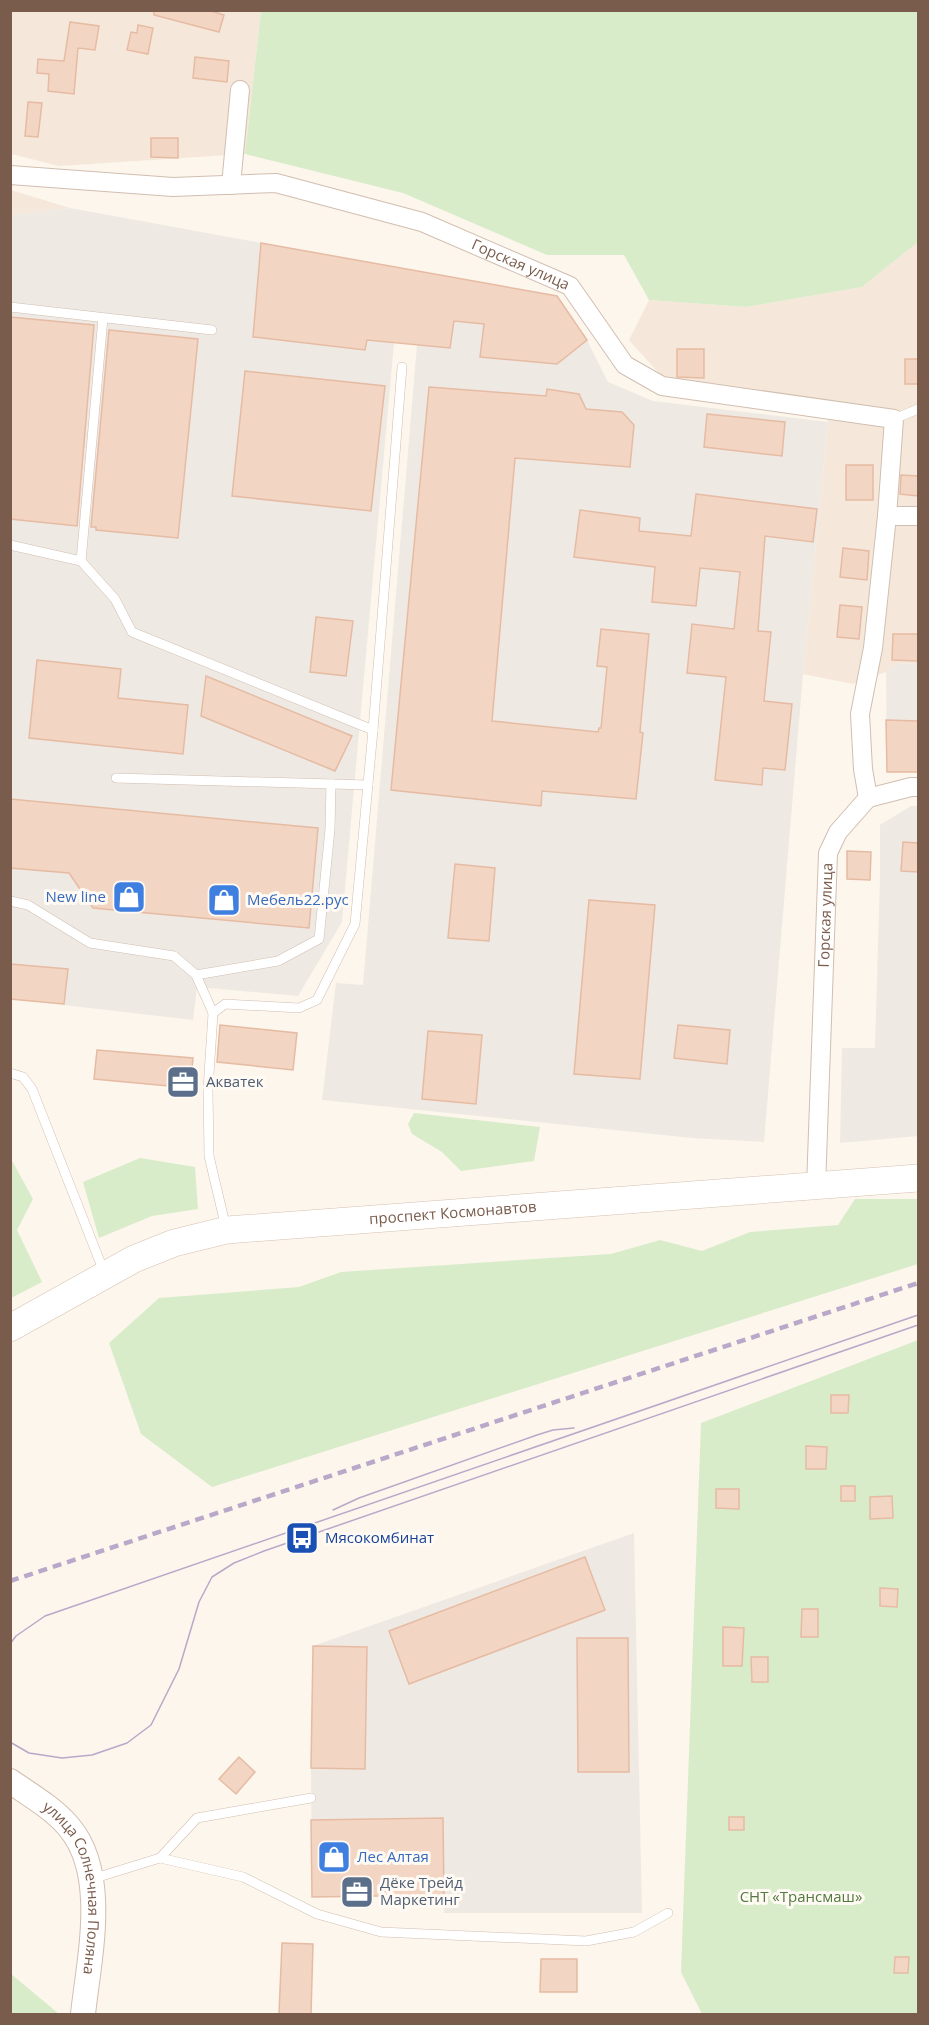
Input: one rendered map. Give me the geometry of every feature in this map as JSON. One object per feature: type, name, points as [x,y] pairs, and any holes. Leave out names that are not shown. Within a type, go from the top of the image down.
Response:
[{"type":"main road","name":"проспект Космонавтов","points":[[10,1328],[134,1259],[174,1243],[227,1230],[918,1178]]},
{"type":"street","points":[[231,185],[240,90]]},
{"type":"street","name":"Горская улица","points":[[10,175],[173,187],[276,183],[422,222],[570,286],[625,365],[663,386],[894,419]]},
{"type":"street","points":[[894,419],[887,516],[873,648],[860,714],[863,769],[868,798],[918,787]]},
{"type":"street","points":[[887,516],[918,516]]},
{"type":"street","name":"Горская улица","points":[[816,1187],[828,853],[838,832],[868,798]]},
{"type":"street","name":"улица Солнечная Поляна","points":[[10,1781],[45,1806],[69,1827],[82,1850],[92,1879],[94,1910],[83,2014]]},
{"type":"lane","points":[[10,307],[212,330]]},
{"type":"lane","points":[[81,561],[104,318]]},
{"type":"lane","points":[[213,1013],[225,1004],[299,1008],[317,1000],[355,924],[402,367]]},
{"type":"lane","points":[[894,419],[918,409]]},
{"type":"lane","points":[[10,545],[81,561],[115,599],[132,632],[373,730]]},
{"type":"lane","points":[[117,778],[368,785]]},
{"type":"lane","points":[[195,975],[278,961],[319,939],[330,829],[331,784]]},
{"type":"lane","points":[[10,901],[28,905],[90,943],[174,956],[195,975],[213,1013],[208,1090],[208,1156],[227,1230]]},
{"type":"lane","points":[[10,1072],[23,1077],[32,1089],[105,1274]]},
{"type":"lane","points":[[160,1858],[197,1818],[311,1798]]},
{"type":"lane","points":[[92,1879],[160,1858],[243,1877],[317,1914],[381,1932],[585,1941],[634,1932],[669,1913]]},
{"type":"shaded area","points":[[11,11],[261,11],[245,154],[59,166],[11,154]]},
{"type":"shaded area","points":[[11,190],[70,208],[11,215]]},
{"type":"shaded area","points":[[70,208],[261,243],[253,337],[365,350],[367,340],[394,343],[342,922],[298,996],[197,987],[193,1020],[11,999],[10,215]]},
{"type":"shaded area","points":[[918,242],[918,663],[897,664],[886,672],[853,684],[803,674],[828,422],[822,401],[664,379],[629,340],[649,300],[746,307],[862,287]]},
{"type":"shaded area","points":[[454,321],[484,324],[481,357],[556,364],[587,340],[608,382],[653,401],[828,422],[803,674],[764,1142],[692,1138],[322,1100],[336,983],[363,985],[417,345],[450,348]]},
{"type":"shaded area","points":[[918,663],[918,772],[887,772],[886,672],[897,664]]},
{"type":"shaded area","points":[[911,806],[918,806],[918,1136],[840,1143],[842,1048],[875,1048],[880,825]]},
{"type":"shaded area","points":[[634,1533],[642,1913],[444,1913],[444,1895],[312,1897],[313,1646]]},
{"type":"green space","points":[[261,11],[918,11],[918,242],[862,287],[746,307],[649,300],[624,255],[547,255],[403,193],[245,154]]},
{"type":"green space","points":[[414,1113],[540,1127],[534,1161],[461,1171],[442,1152],[412,1134],[408,1124]]},
{"type":"green space","points":[[10,1157],[33,1199],[17,1230],[42,1282],[11,1298]]},
{"type":"green space","points":[[140,1158],[195,1167],[198,1209],[152,1216],[99,1238],[83,1182]]},
{"type":"green space","points":[[855,1199],[918,1199],[918,1264],[212,1487],[141,1434],[109,1343],[159,1298],[299,1287],[341,1272],[611,1254],[660,1240],[702,1251],[750,1232],[838,1225]]},
{"type":"green space","name":"СНТ «Трансмаш»","points":[[918,1340],[918,2014],[702,2014],[681,1972],[701,1423]]},
{"type":"green space","points":[[11,1974],[59,2014],[11,2014]]},
{"type":"building","points":[[154,10],[208,10],[224,15],[219,32],[154,15]]},
{"type":"building","points":[[70,22],[99,26],[95,50],[78,48],[74,94],[48,91],[49,74],[37,73],[38,59],[64,61]]},
{"type":"building","points":[[138,25],[153,28],[148,54],[127,50],[131,32],[137,33]]},
{"type":"building","points":[[195,57],[229,61],[227,82],[193,78]]},
{"type":"building","points":[[28,102],[42,103],[38,137],[25,136]]},
{"type":"building","points":[[151,138],[178,138],[178,158],[151,157]]},
{"type":"building","points":[[261,243],[557,296],[587,340],[557,364],[480,357],[484,324],[454,321],[450,348],[367,340],[365,350],[253,337]]},
{"type":"building","points":[[10,317],[94,325],[77,526],[10,519]]},
{"type":"building","points":[[109,330],[198,339],[178,538],[96,530],[96,527],[91,527]]},
{"type":"building","points":[[677,349],[704,349],[704,378],[677,377]]},
{"type":"building","points":[[905,359],[918,359],[918,384],[905,384]]},
{"type":"building","points":[[245,371],[385,386],[371,511],[232,496]]},
{"type":"building","points":[[429,387],[546,396],[547,389],[579,394],[586,409],[622,412],[634,425],[630,467],[515,458],[492,721],[598,732],[601,728],[607,667],[597,666],[601,629],[649,634],[636,799],[542,791],[541,806],[391,790]]},
{"type":"building","points":[[707,414],[785,422],[782,456],[704,447]]},
{"type":"building","points":[[846,465],[873,465],[873,500],[846,500]]},
{"type":"building","points":[[901,475],[918,476],[918,496],[900,494]]},
{"type":"building","points":[[696,494],[817,509],[813,542],[765,536],[758,631],[771,632],[764,701],[792,704],[785,770],[763,768],[762,785],[715,780],[726,677],[687,673],[692,624],[734,629],[740,572],[700,568],[696,606],[652,602],[655,567],[574,557],[580,510],[640,518],[639,531],[691,536]]},
{"type":"building","points":[[843,548],[869,551],[867,580],[840,577]]},
{"type":"building","points":[[840,605],[862,607],[859,639],[837,637]]},
{"type":"building","points":[[316,617],[353,621],[346,676],[310,672]]},
{"type":"building","points":[[893,634],[918,634],[918,661],[892,660]]},
{"type":"building","points":[[37,660],[121,669],[118,698],[188,705],[183,754],[29,738]]},
{"type":"building","points":[[206,676],[352,736],[335,771],[201,716]]},
{"type":"building","points":[[886,720],[918,721],[918,772],[887,772]]},
{"type":"building","points":[[10,799],[318,828],[309,928],[93,908],[69,873],[10,868]]},
{"type":"building","points":[[903,842],[918,843],[918,872],[901,871]]},
{"type":"building","points":[[847,851],[871,852],[870,880],[847,879]]},
{"type":"building","points":[[455,864],[495,868],[489,941],[448,938]]},
{"type":"building","points":[[589,900],[655,905],[640,1079],[574,1074]]},
{"type":"building","points":[[10,964],[68,969],[64,1004],[10,999]]},
{"type":"building","points":[[220,1025],[297,1033],[293,1070],[217,1062]]},
{"type":"building","points":[[678,1025],[730,1030],[727,1064],[674,1058]]},
{"type":"building","points":[[428,1031],[482,1035],[476,1104],[422,1099]]},
{"type":"building","points":[[97,1050],[193,1058],[190,1088],[94,1079]]},
{"type":"building","points":[[831,1395],[849,1395],[848,1413],[831,1413]]},
{"type":"building","points":[[806,1446],[827,1447],[826,1469],[806,1469]]},
{"type":"building","points":[[841,1486],[855,1486],[855,1501],[841,1501]]},
{"type":"building","points":[[716,1489],[739,1489],[739,1509],[716,1508]]},
{"type":"building","points":[[892,1496],[893,1518],[870,1519],[870,1497]]},
{"type":"building","points":[[585,1557],[605,1610],[409,1684],[389,1631]]},
{"type":"building","points":[[880,1588],[898,1589],[897,1607],[880,1606]]},
{"type":"building","points":[[802,1609],[818,1609],[818,1637],[801,1637]]},
{"type":"building","points":[[723,1627],[744,1628],[742,1666],[723,1666]]},
{"type":"building","points":[[577,1638],[628,1638],[629,1772],[578,1772]]},
{"type":"building","points":[[313,1646],[367,1647],[365,1769],[311,1768]]},
{"type":"building","points":[[751,1657],[768,1657],[768,1682],[752,1682]]},
{"type":"building","points":[[239,1757],[255,1772],[236,1794],[219,1779]]},
{"type":"building","points":[[729,1817],[744,1817],[744,1830],[729,1830]]},
{"type":"building","points":[[443,1818],[444,1895],[312,1897],[311,1820]]},
{"type":"building","points":[[282,1943],[313,1944],[311,2014],[279,2014]]},
{"type":"building","points":[[895,1957],[909,1957],[908,1973],[894,1973]]},
{"type":"building","points":[[541,1959],[577,1959],[577,1992],[540,1992]]},
{"type":"tram line","points":[[10,1644],[16,1636],[45,1616],[918,1315]]},
{"type":"tram line","points":[[10,1742],[29,1753],[62,1758],[92,1755],[127,1743],[151,1725],[179,1669],[199,1602],[212,1577],[234,1563],[918,1325]]},
{"type":"tram line","points":[[333,1510],[359,1498],[537,1435],[553,1430],[574,1428]]},
{"type":"railway","points":[[10,1581],[918,1283]]},
{"type":"place","name":"New line","points":[[129,897]]},
{"type":"place","name":"Мебель22.рус","points":[[224,900]]},
{"type":"place","name":"Акватек","points":[[183,1082]]},
{"type":"place","name":"Мясокомбинат","points":[[302,1538]]},
{"type":"place","name":"Лес Алтая","points":[[334,1857]]},
{"type":"place","name":"Дёке Трейд Маркетинг","points":[[357,1892]]}]
